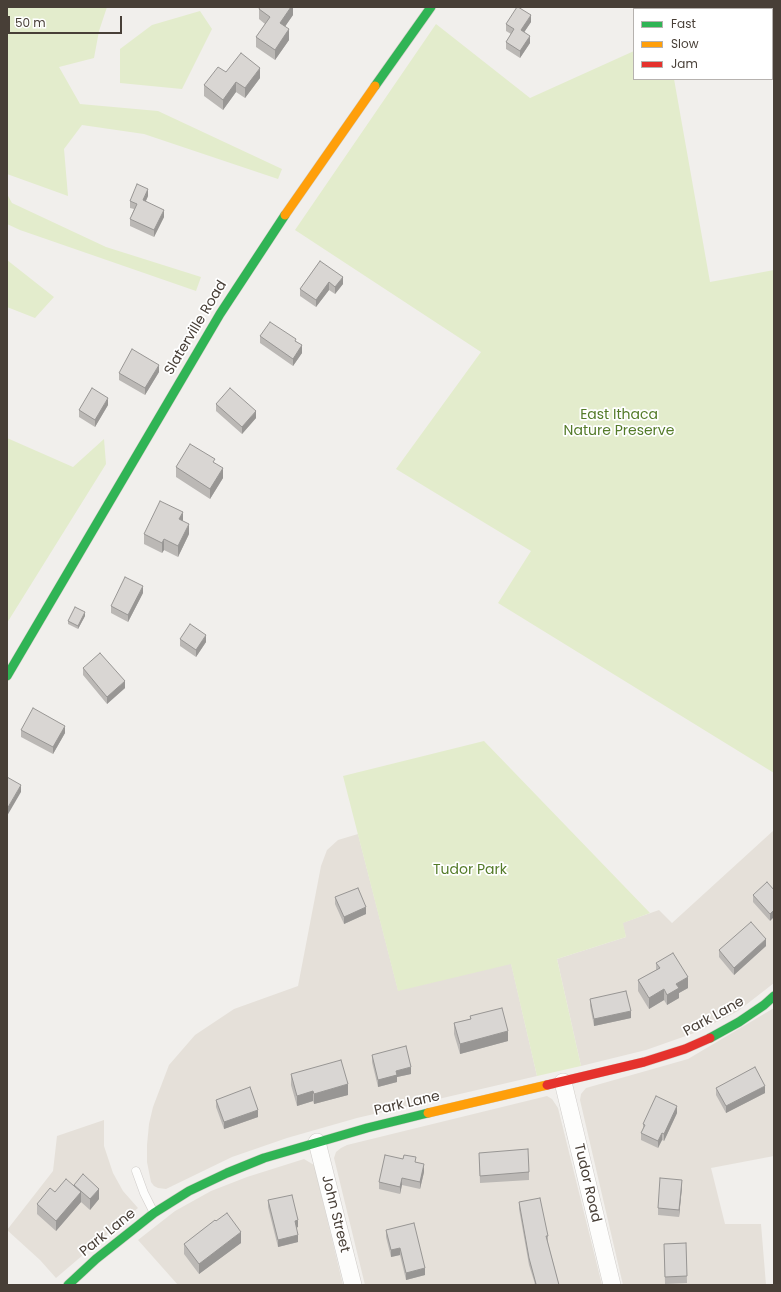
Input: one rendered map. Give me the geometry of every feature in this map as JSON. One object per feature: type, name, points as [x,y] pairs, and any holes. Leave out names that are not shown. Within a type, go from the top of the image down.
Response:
[{"type":"main road","name":"Slaterville Road","points":[[7,676],[220,314],[293,203],[431,7]]},
{"type":"main road","name":"Park Lane","points":[[68,1285],[96,1259],[154,1214],[189,1191],[227,1173],[264,1158],[367,1128],[644,1062],[685,1049],[713,1037],[739,1022],[764,1005],[774,996]]},
{"type":"street","name":"Tudor Road","points":[[563,1082],[612,1285]]},
{"type":"street","name":"John Street","points":[[317,1142],[353,1285]]},
{"type":"lane","points":[[136,1171],[154,1214]]},
{"type":"shaded area","points":[[774,830],[774,983],[738,1011],[697,1032],[646,1050],[581,1066],[557,959],[626,937],[622,923],[659,910],[672,923]]},
{"type":"shaded area","points":[[358,834],[398,990],[511,963],[537,1076],[357,1118],[287,1138],[232,1157],[166,1189],[154,1186],[151,1182],[147,1162],[149,1124],[153,1107],[169,1065],[195,1035],[234,1009],[298,986],[321,866],[327,850],[338,840]]},
{"type":"shaded area","points":[[774,1008],[774,1156],[711,1168],[725,1224],[761,1224],[766,1285],[623,1285],[580,1100],[581,1094],[586,1088],[688,1059]]},
{"type":"shaded area","points":[[547,1096],[552,1099],[558,1108],[602,1285],[365,1285],[334,1158],[336,1152],[347,1145]]},
{"type":"shaded area","points":[[104,1120],[104,1146],[113,1173],[123,1191],[138,1208],[56,1278],[40,1260],[7,1230],[53,1171],[57,1136]]},
{"type":"shaded area","points":[[304,1159],[314,1165],[343,1285],[178,1285],[138,1240],[175,1211],[211,1191],[247,1177]]},
{"type":"green space","points":[[7,7],[107,7],[99,31],[94,58],[59,67],[80,104],[158,111],[282,169],[278,179],[144,134],[82,125],[64,149],[68,196],[7,174]]},
{"type":"green space","points":[[200,11],[212,29],[182,89],[120,83],[120,49],[152,25]]},
{"type":"green space","name":"East Ithaca Nature Preserve","points":[[436,24],[530,98],[633,51],[633,80],[674,80],[710,282],[774,270],[774,773],[498,603],[531,551],[396,469],[481,352],[295,230]]},
{"type":"green space","points":[[7,194],[12,203],[106,247],[201,277],[196,291],[20,230],[7,224]]},
{"type":"green space","points":[[7,260],[54,297],[35,318],[7,307]]},
{"type":"green space","points":[[7,438],[73,467],[104,439],[106,464],[7,623]]},
{"type":"green space","name":"Tudor Park","points":[[484,741],[650,913],[623,923],[626,937],[557,959],[581,1066],[537,1076],[511,964],[398,991],[343,776]]},
{"type":"building","points":[[260,7],[291,7],[280,23],[289,29],[275,50],[256,37],[270,17],[259,9]]},
{"type":"building","points":[[517,7],[531,15],[521,30],[530,36],[520,51],[506,42],[514,29],[506,24]]},
{"type":"building","points":[[241,53],[260,68],[245,88],[236,82],[223,100],[204,85],[218,67],[226,72]]},
{"type":"building","points":[[137,184],[148,189],[143,200],[164,210],[154,230],[130,219],[137,204],[130,201]]},
{"type":"building","points":[[320,261],[343,277],[335,287],[329,282],[316,300],[300,289]]},
{"type":"building","points":[[270,322],[296,339],[295,341],[302,345],[293,359],[260,336]]},
{"type":"building","points":[[132,349],[159,365],[145,388],[119,373]]},
{"type":"building","points":[[92,388],[108,398],[95,420],[79,410]]},
{"type":"building","points":[[230,388],[256,411],[242,427],[216,404]]},
{"type":"building","points":[[190,444],[215,459],[213,462],[223,468],[210,489],[176,467]]},
{"type":"building","points":[[160,501],[183,512],[179,519],[189,524],[178,546],[164,539],[162,543],[144,534]]},
{"type":"building","points":[[125,577],[143,586],[128,615],[111,606]]},
{"type":"building","points":[[75,607],[85,612],[78,626],[68,621]]},
{"type":"building","points":[[190,624],[206,635],[196,650],[180,639]]},
{"type":"building","points":[[100,653],[125,681],[107,697],[83,668]]},
{"type":"building","points":[[33,708],[65,726],[53,747],[21,730]]},
{"type":"building","points":[[7,777],[21,785],[7,809]]},
{"type":"building","points":[[767,882],[774,890],[774,910],[770,914],[753,895]]},
{"type":"building","points":[[358,888],[366,907],[344,917],[335,897]]},
{"type":"building","points":[[751,922],[766,939],[734,968],[719,950]]},
{"type":"building","points":[[673,953],[688,977],[676,984],[679,988],[667,995],[664,989],[649,998],[638,980],[660,968],[656,963]]},
{"type":"building","points":[[626,991],[631,1011],[594,1019],[590,999]]},
{"type":"building","points":[[502,1008],[508,1031],[460,1044],[454,1023],[471,1019],[470,1016]]},
{"type":"building","points":[[406,1046],[411,1067],[396,1071],[397,1075],[378,1080],[372,1055]]},
{"type":"building","points":[[341,1060],[348,1084],[314,1094],[313,1091],[297,1096],[291,1074]]},
{"type":"building","points":[[755,1067],[765,1086],[726,1106],[716,1088]]},
{"type":"building","points":[[250,1087],[258,1110],[224,1122],[216,1100]]},
{"type":"building","points":[[656,1096],[677,1106],[664,1134],[662,1133],[658,1141],[641,1133],[645,1125],[643,1124]]},
{"type":"building","points":[[528,1149],[529,1172],[480,1176],[479,1153]]},
{"type":"building","points":[[385,1155],[403,1159],[404,1155],[416,1157],[415,1162],[424,1164],[420,1182],[402,1178],[400,1187],[379,1182]]},
{"type":"building","points":[[83,1174],[99,1189],[90,1199],[74,1185]]},
{"type":"building","points":[[660,1178],[682,1180],[679,1210],[658,1208]]},
{"type":"building","points":[[66,1179],[81,1192],[56,1221],[37,1204],[50,1188],[55,1192]]},
{"type":"building","points":[[292,1195],[298,1220],[295,1221],[298,1235],[278,1240],[268,1200]]},
{"type":"building","points":[[540,1198],[548,1236],[546,1236],[559,1285],[532,1285],[536,1284],[529,1258],[519,1202]]},
{"type":"building","points":[[227,1213],[241,1232],[199,1264],[184,1244],[215,1220],[216,1221]]},
{"type":"building","points":[[414,1223],[425,1268],[406,1273],[400,1248],[391,1250],[386,1230]]},
{"type":"building","points":[[686,1243],[687,1276],[665,1277],[664,1244]]},
{"type":"traffic: fast","points":[[375,86],[431,7]]},
{"type":"traffic: fast","points":[[7,676],[220,314],[285,215]]},
{"type":"traffic: fast","points":[[710,1038],[739,1022],[764,1005],[774,996]]},
{"type":"traffic: fast","points":[[68,1285],[96,1259],[154,1213],[189,1191],[264,1158],[367,1128],[428,1113]]},
{"type":"traffic: slow","points":[[285,215],[375,86]]},
{"type":"traffic: slow","points":[[428,1113],[547,1085]]},
{"type":"traffic: jam","points":[[547,1085],[644,1062],[685,1049],[710,1038]]}]
